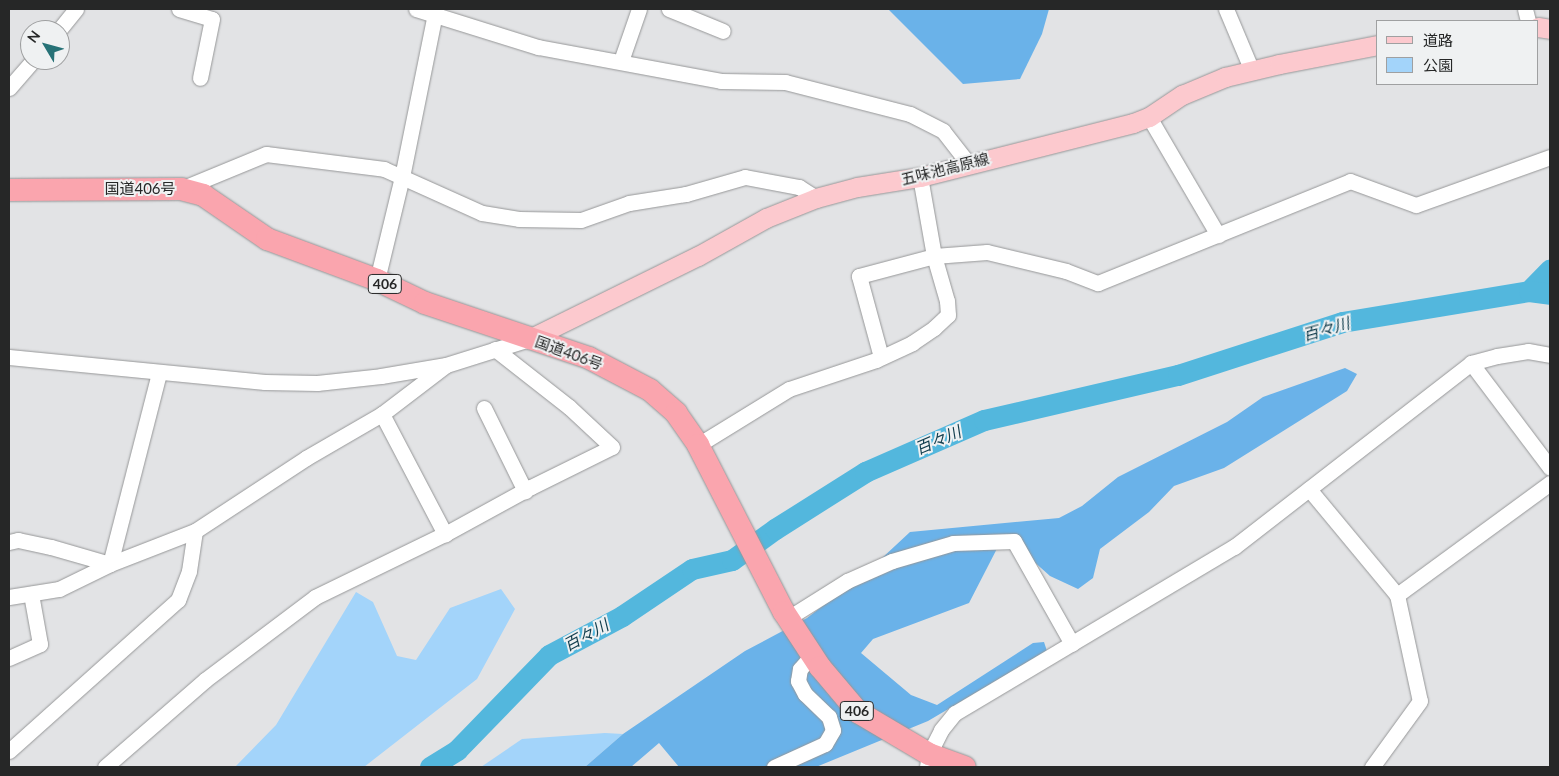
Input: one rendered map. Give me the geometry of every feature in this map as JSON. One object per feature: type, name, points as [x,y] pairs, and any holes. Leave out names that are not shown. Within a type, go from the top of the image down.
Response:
[{"type":"highway","name":"国道406号","points":[[9,190],[181,188],[203,195],[267,239],[377,280],[425,303],[589,358],[650,390],[676,413],[698,445],[786,615],[812,655],[858,712],[928,761],[965,767]]},
{"type":"main road","name":"五味池高原線","points":[[529,339],[698,256],[766,218],[816,198],[857,187],[920,177],[968,163],[1149,118],[1182,95],[1224,77],[1376,45]]},
{"type":"street","points":[[67,20],[76,9]]},
{"type":"street","points":[[179,9],[212,19],[200,78]]},
{"type":"street","points":[[416,9],[435,12],[538,47],[722,81],[786,82],[910,114],[943,131],[968,163]]},
{"type":"street","points":[[622,61],[639,9]]},
{"type":"street","points":[[670,9],[723,31]]},
{"type":"street","points":[[1226,9],[1252,71]]},
{"type":"street","points":[[377,280],[402,177],[435,12]]},
{"type":"street","points":[[9,88],[24,70]]},
{"type":"street","points":[[1149,118],[1218,235]]},
{"type":"street","points":[[181,188],[266,154],[384,169],[482,213],[536,220],[581,220],[629,203],[686,194],[744,177],[799,187],[816,198]]},
{"type":"street","points":[[881,357],[859,276],[934,256],[987,252],[1066,271],[1098,283],[1350,181],[1416,204],[1550,157]]},
{"type":"street","points":[[698,445],[789,389],[881,357],[912,343],[934,328],[948,315],[947,301],[934,256],[920,177]]},
{"type":"street","points":[[9,357],[265,382],[317,383],[381,376],[446,365],[529,339]]},
{"type":"street","points":[[105,767],[205,680],[315,597],[445,534],[525,490],[612,447],[569,407],[495,349]]},
{"type":"street","points":[[928,761],[941,730],[955,713],[1234,548],[1471,363],[1528,351],[1550,355]]},
{"type":"street","points":[[1471,363],[1550,468]]},
{"type":"street","points":[[9,597],[59,589],[110,564],[195,532],[306,458],[382,414],[446,365]]},
{"type":"street","points":[[110,564],[159,373]]},
{"type":"street","points":[[484,408],[525,490]]},
{"type":"street","points":[[382,414],[445,534]]},
{"type":"street","points":[[1397,595],[1550,483]]},
{"type":"street","points":[[1309,489],[1397,595],[1420,702],[1372,767]]},
{"type":"street","points":[[9,751],[178,600],[188,571],[195,532]]},
{"type":"street","points":[[9,542],[18,540],[51,547],[110,564]]},
{"type":"street","points":[[786,615],[847,581],[892,561],[953,543],[1014,541],[1072,644]]},
{"type":"street","points":[[9,658],[40,644],[31,594]]},
{"type":"street","points":[[774,767],[825,744],[833,730],[829,717],[805,694],[798,682],[800,669],[812,655]]},
{"type":"green space","points":[[501,589],[515,609],[477,679],[364,767],[235,767],[276,725],[356,592],[373,602],[397,656],[416,660],[450,608]]},
{"type":"green space","points":[[605,733],[623,734],[585,767],[481,767],[522,739]]},
{"type":"shaded area","points":[[888,9],[1049,9],[1042,34],[1020,79],[963,84]]},
{"type":"shaded area","points":[[1345,368],[1357,374],[1347,391],[1224,468],[1174,486],[1149,512],[1100,549],[1093,578],[1078,589],[1050,576],[1004,535],[969,603],[873,639],[861,653],[911,695],[937,705],[1033,643],[1044,642],[1047,651],[928,721],[816,767],[679,767],[659,743],[631,767],[585,767],[623,734],[745,651],[807,618],[867,572],[910,532],[1059,518],[1082,506],[1118,477],[1227,422],[1263,397]]},
{"type":"waterway","points":[[1529,291],[1550,269]]},
{"type":"waterway","name":"百々川","points":[[430,767],[457,750],[549,655],[622,616],[692,569],[732,560],[775,529],[865,472],[984,420],[1178,375],[1342,322],[1529,291],[1550,294]]}]
